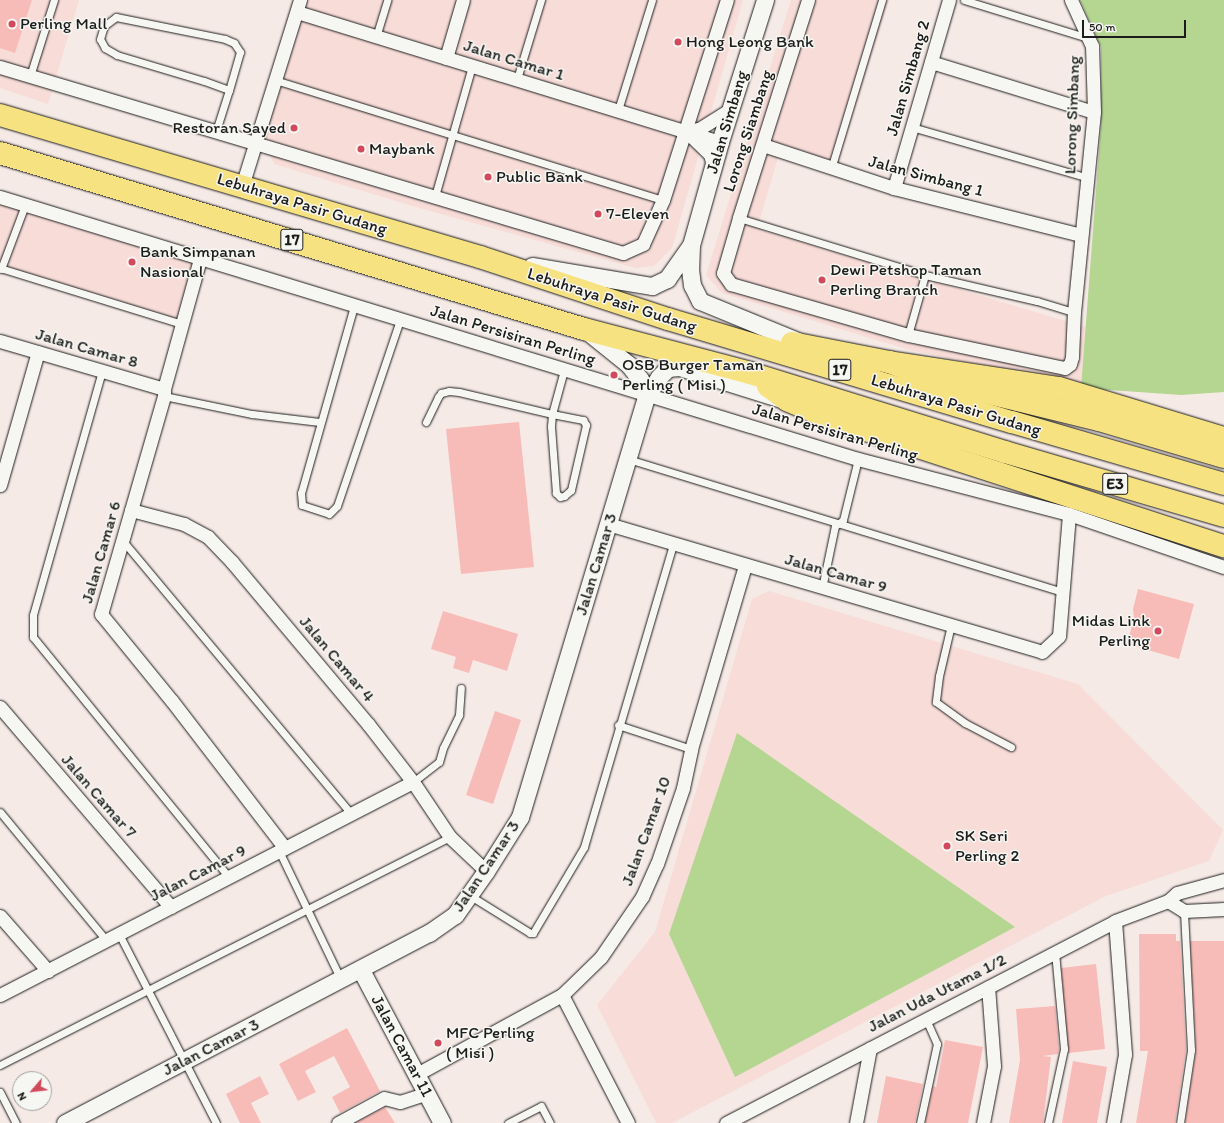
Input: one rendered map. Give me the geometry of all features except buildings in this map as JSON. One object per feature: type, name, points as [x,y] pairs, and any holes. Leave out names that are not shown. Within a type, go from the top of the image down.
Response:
[{"type":"highway","name":"Lebuhraya Pasir Gudang","points":[[0,115],[480,257],[668,319],[1224,484]]},
{"type":"highway","name":"Lebuhraya Pasir Gudang","points":[[0,153],[357,259],[584,329],[750,373],[1005,452],[1224,516]]},
{"type":"highway","points":[[668,319],[889,362],[1059,388],[1224,438]]},
{"type":"highway","points":[[889,362],[936,380],[1099,420],[1224,456]]},
{"type":"highway","points":[[750,373],[787,400],[832,419],[1224,546]]},
{"type":"street","points":[[446,58],[464,0]]},
{"type":"street","points":[[0,67],[623,253],[643,244],[663,200],[727,0]]},
{"type":"street","name":"Jalan Simbang","points":[[691,245],[720,142],[764,0]]},
{"type":"street","name":"Lorong Siambang","points":[[808,0],[723,273],[731,284],[908,335]]},
{"type":"street","name":"Jalan Simbang 2","points":[[894,188],[949,0]]},
{"type":"street","name":"Lorong Simbang","points":[[1071,0],[1092,46],[1094,112],[1089,178],[1081,235]]},
{"type":"street","points":[[242,186],[298,6]]},
{"type":"street","name":"Jalan Camar 1","points":[[298,6],[376,36],[720,142]]},
{"type":"street","points":[[931,62],[1094,112]]},
{"type":"street","points":[[686,131],[699,129],[730,109]]},
{"type":"street","points":[[686,131],[710,154],[714,166]]},
{"type":"street","name":"Jalan Simbang 1","points":[[763,145],[831,169],[894,188],[1081,235]]},
{"type":"street","name":"Jalan Persisiran Perling","points":[[0,197],[858,459],[1069,514],[1224,566]]},
{"type":"street","points":[[908,335],[1065,368],[1070,364],[1072,357],[1074,312],[1081,235]]},
{"type":"street","points":[[480,257],[652,286],[667,279],[691,245]]},
{"type":"street","points":[[691,245],[690,269],[692,285],[700,301],[810,347]]},
{"type":"street","name":"Jalan Camar 6","points":[[200,259],[123,541],[101,614],[172,701],[282,849]]},
{"type":"street","points":[[584,329],[629,365],[640,379],[647,395]]},
{"type":"street","name":"Jalan Camar 8","points":[[0,341],[102,371],[164,392]]},
{"type":"street","points":[[0,485],[38,352]]},
{"type":"street","name":"Jalan Camar 3","points":[[65,1123],[361,970],[443,925],[455,915],[520,817],[647,395],[659,377],[668,368],[679,368],[787,400]]},
{"type":"street","name":"Jalan Camar 4","points":[[131,510],[184,524],[208,537],[232,562],[368,724],[413,782],[450,837],[486,870]]},
{"type":"street","points":[[1063,592],[1069,514]]},
{"type":"street","name":"Jalan Camar 9","points":[[608,524],[1042,652],[1059,636],[1063,592]]},
{"type":"street","name":"Jalan Camar 10","points":[[416,1074],[562,995],[601,957],[642,897],[657,864],[680,795],[691,749],[745,565]]},
{"type":"street","name":"Jalan Camar 7","points":[[1,710],[171,907]]},
{"type":"street","name":"Jalan Camar 9","points":[[0,995],[413,782]]},
{"type":"street","name":"Jalan Uda Utama 1/2","points":[[726,1123],[1115,921],[1168,901],[1177,893],[1224,880]]},
{"type":"street","points":[[1168,901],[1184,910],[1224,909]]},
{"type":"street","points":[[0,916],[48,971]]},
{"type":"street","points":[[1114,1123],[1125,1054],[1115,921]]},
{"type":"street","name":"Jalan Camar 11","points":[[361,970],[442,1123]]},
{"type":"street","points":[[984,1123],[994,1066],[988,987]]},
{"type":"street","points":[[562,995],[628,1123]]},
{"type":"street","points":[[856,1123],[870,1048]]},
{"type":"street","points":[[338,1123],[384,1098],[400,1102],[427,1093]]},
{"type":"lane","points":[[30,76],[54,0]]},
{"type":"lane","points":[[376,36],[387,0]]},
{"type":"lane","points":[[517,80],[541,0]]},
{"type":"lane","points":[[618,110],[652,0]]},
{"type":"lane","points":[[831,169],[882,0]]},
{"type":"lane","points":[[964,0],[1090,39]]},
{"type":"lane","points":[[216,131],[229,90],[240,52],[234,43],[116,17],[104,26],[100,39],[105,48],[117,55],[204,80],[229,90]]},
{"type":"lane","points":[[436,196],[472,66]]},
{"type":"lane","points":[[275,80],[663,200]]},
{"type":"lane","points":[[912,127],[1089,178]]},
{"type":"lane","points":[[25,205],[0,269],[182,324]]},
{"type":"lane","points":[[739,218],[925,275],[1037,301],[1074,312]]},
{"type":"lane","points":[[908,335],[925,275]]},
{"type":"lane","points":[[354,306],[320,422],[301,494],[302,505],[329,514],[336,506],[400,320]]},
{"type":"lane","points":[[426,422],[438,397],[441,393],[449,391],[552,414],[583,420],[586,425],[571,490],[568,494],[560,497],[556,494],[551,426],[552,414],[564,370]]},
{"type":"lane","points":[[102,371],[33,615],[33,637],[229,877]]},
{"type":"lane","points":[[164,392],[252,414],[320,422]]},
{"type":"lane","points":[[628,459],[1063,592]]},
{"type":"lane","points":[[822,588],[835,526],[843,520],[858,459]]},
{"type":"lane","points":[[123,541],[351,814]]},
{"type":"lane","points":[[469,895],[530,933],[533,933],[584,847],[618,725],[673,544]]},
{"type":"lane","points":[[951,625],[939,676],[936,702],[965,723],[1011,747]]},
{"type":"lane","points":[[413,782],[439,762],[443,748],[459,715],[461,688]]},
{"type":"lane","points":[[618,725],[691,749]]},
{"type":"lane","points":[[0,812],[106,940]]},
{"type":"lane","points":[[0,1065],[450,837]]},
{"type":"lane","points":[[282,849],[306,910],[341,980]]},
{"type":"lane","points":[[1180,1123],[1191,1050],[1184,910]]},
{"type":"lane","points":[[119,934],[216,1123]]},
{"type":"lane","points":[[1048,1123],[1064,1049],[1055,952]]},
{"type":"lane","points":[[920,1123],[938,1044],[926,1019]]},
{"type":"lane","points":[[0,1092],[16,1123]]},
{"type":"lane","points":[[508,1123],[541,1106],[550,1123]]},
{"type":"shaded area","points":[[0,0],[79,0],[48,104],[0,88]]},
{"type":"shaded area","points":[[293,0],[743,0],[672,248],[654,266],[635,268],[409,205],[274,164],[256,125]]},
{"type":"shaded area","points":[[791,0],[889,0],[838,164],[782,144],[757,229],[1086,327],[1081,388],[906,349],[722,293],[706,275]]},
{"type":"shaded area","points":[[0,192],[197,253],[176,325],[0,271]]},
{"type":"shaded area","name":"SK Seri Perling 2","points":[[769,591],[1078,684],[1223,830],[1209,861],[1106,896],[672,1123],[656,1123],[597,1005],[655,932],[752,599]]},
{"type":"green space","points":[[1080,0],[1224,0],[1224,392],[1181,395],[1081,388],[1101,125],[1101,47]]},
{"type":"green space","points":[[737,733],[1015,927],[735,1077],[669,934]]},
{"type":"place","name":"Perling Mall","points":[[12,24]]},
{"type":"place","name":"Hong Leong Bank","points":[[678,42]]},
{"type":"place","name":"Restoran Sayed","points":[[294,128]]},
{"type":"place","name":"Maybank","points":[[361,149]]},
{"type":"place","name":"Public Bank","points":[[488,177]]},
{"type":"place","name":"7-Eleven","points":[[598,214]]},
{"type":"place","name":"Bank Simpanan Nasional","points":[[132,262]]},
{"type":"place","name":"Dewi Petshop Taman Perling Branch","points":[[822,280]]},
{"type":"place","name":"OSB Burger Taman Perling ( Misi )","points":[[614,375]]},
{"type":"place","name":"Midas Link Perling","points":[[1158,631]]},
{"type":"place","name":"SK Seri Perling 2","points":[[947,846]]},
{"type":"place","name":"MFC Perling ( Misi )","points":[[438,1043]]}]
